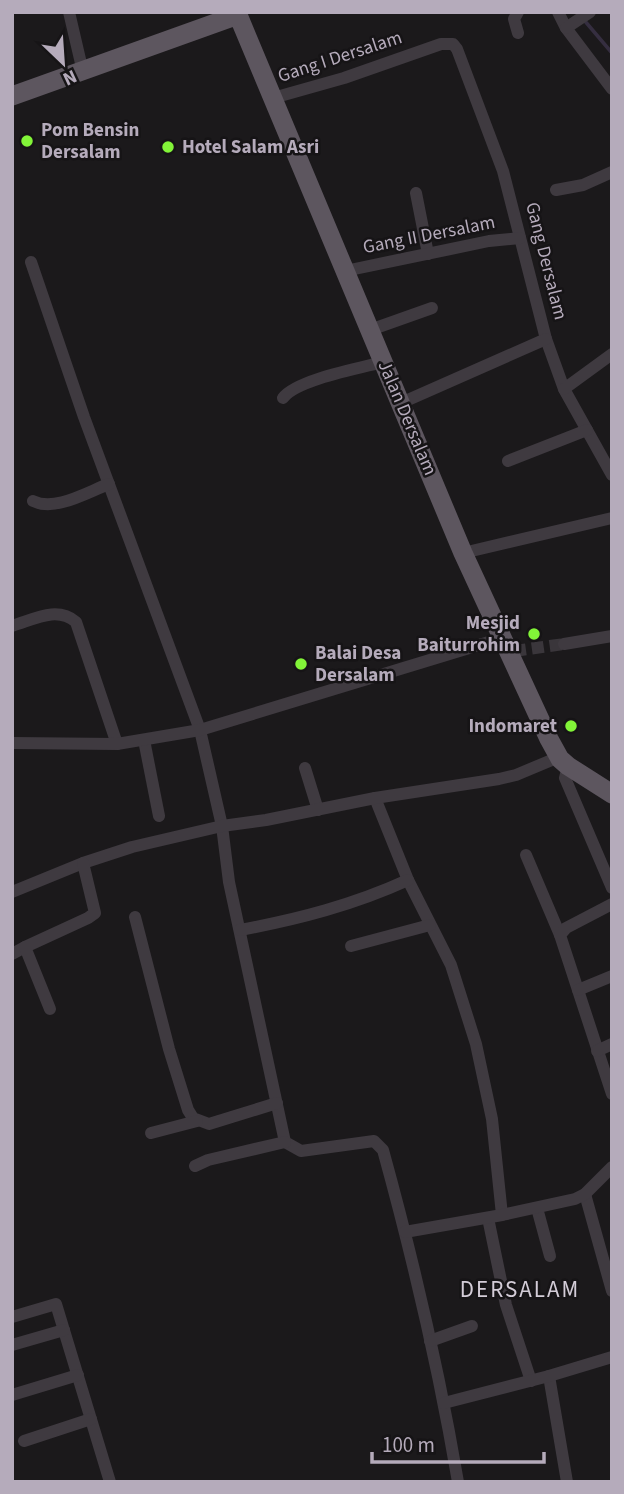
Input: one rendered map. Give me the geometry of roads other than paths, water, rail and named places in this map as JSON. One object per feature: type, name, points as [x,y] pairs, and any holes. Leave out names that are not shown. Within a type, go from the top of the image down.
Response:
[{"type":"main road","name":"Jalan Dersalam","points":[[83,72],[238,15],[463,553],[564,761]]},
{"type":"main road","points":[[12,96],[83,72]]},
{"type":"main road","points":[[564,761],[609,788]]},
{"type":"street","points":[[69,12],[83,72]]},
{"type":"street","points":[[518,12],[514,19],[518,33]]},
{"type":"street","points":[[558,12],[577,21],[612,89]]},
{"type":"street","name":"Gang I Dersalam","points":[[273,98],[344,78],[441,44],[453,44],[457,49]]},
{"type":"street","name":"Gang Dersalam","points":[[457,49],[503,172],[546,339],[564,389],[612,475]]},
{"type":"street","points":[[556,190],[583,185],[612,172]]},
{"type":"street","points":[[416,193],[428,254]]},
{"type":"street","name":"Gang II Dersalam","points":[[345,271],[489,241],[520,238]]},
{"type":"street","points":[[31,262],[200,730],[222,826],[229,881],[285,1142]]},
{"type":"street","points":[[370,330],[432,308]]},
{"type":"street","points":[[401,403],[546,339]]},
{"type":"street","points":[[564,389],[612,354]]},
{"type":"street","points":[[283,398],[291,390],[309,382],[383,362]]},
{"type":"street","points":[[508,461],[587,430]]},
{"type":"street","points":[[33,500],[41,505],[60,502],[109,484]]},
{"type":"street","points":[[463,553],[612,518]]},
{"type":"street","points":[[12,626],[57,612],[68,615],[76,622],[117,744]]},
{"type":"street","points":[[564,643],[612,636]]},
{"type":"street","points":[[12,743],[117,744],[200,730],[508,647]]},
{"type":"street","points":[[144,740],[159,816]]},
{"type":"street","points":[[12,892],[83,863],[132,847],[222,826],[516,775],[564,761],[565,778],[612,888]]},
{"type":"street","points":[[305,768],[318,810]]},
{"type":"street","points":[[376,798],[408,880],[451,965],[476,1044],[492,1119],[502,1215]]},
{"type":"street","points":[[526,855],[560,935],[612,1094]]},
{"type":"street","points":[[12,954],[95,913],[83,863]]},
{"type":"street","points":[[240,930],[332,910],[408,880]]},
{"type":"street","points":[[560,935],[566,928],[612,904]]},
{"type":"street","points":[[135,917],[190,1115],[197,1121],[209,1124],[277,1103]]},
{"type":"street","points":[[351,946],[429,925]]},
{"type":"street","points":[[25,947],[50,1009]]},
{"type":"street","points":[[579,990],[612,976]]},
{"type":"street","points":[[597,1051],[612,1044]]},
{"type":"street","points":[[151,1133],[197,1121]]},
{"type":"street","points":[[195,1166],[208,1160],[285,1142],[301,1151],[374,1141],[383,1150],[430,1341],[458,1482]]},
{"type":"street","points":[[405,1232],[560,1203],[585,1194],[612,1167]]},
{"type":"street","points":[[585,1194],[612,1291]]},
{"type":"street","points":[[537,1208],[550,1256]]},
{"type":"street","points":[[488,1218],[506,1306],[531,1381]]},
{"type":"street","points":[[12,1317],[56,1304],[110,1482]]},
{"type":"street","points":[[430,1341],[472,1326]]},
{"type":"street","points":[[12,1345],[64,1330]]},
{"type":"street","points":[[444,1403],[612,1357]]},
{"type":"street","points":[[12,1395],[78,1374]]},
{"type":"street","points":[[549,1376],[567,1482]]},
{"type":"street","points":[[24,1441],[91,1419]]},
{"type":"waterway","points":[[584,20],[612,53]]},
{"type":"tunnel","points":[[514,651],[564,644]]},
{"type":"place","name":"Pom Bensin Dersalam","points":[[27,141]]},
{"type":"place","name":"Hotel Salam Asri","points":[[168,147]]},
{"type":"place","name":"Mesjid Baiturrohim","points":[[534,634]]},
{"type":"place","name":"Balai Desa Dersalam","points":[[301,664]]},
{"type":"place","name":"Indomaret","points":[[571,726]]},
{"type":"district","name":"DERSALAM","points":[[520,1289]]}]
